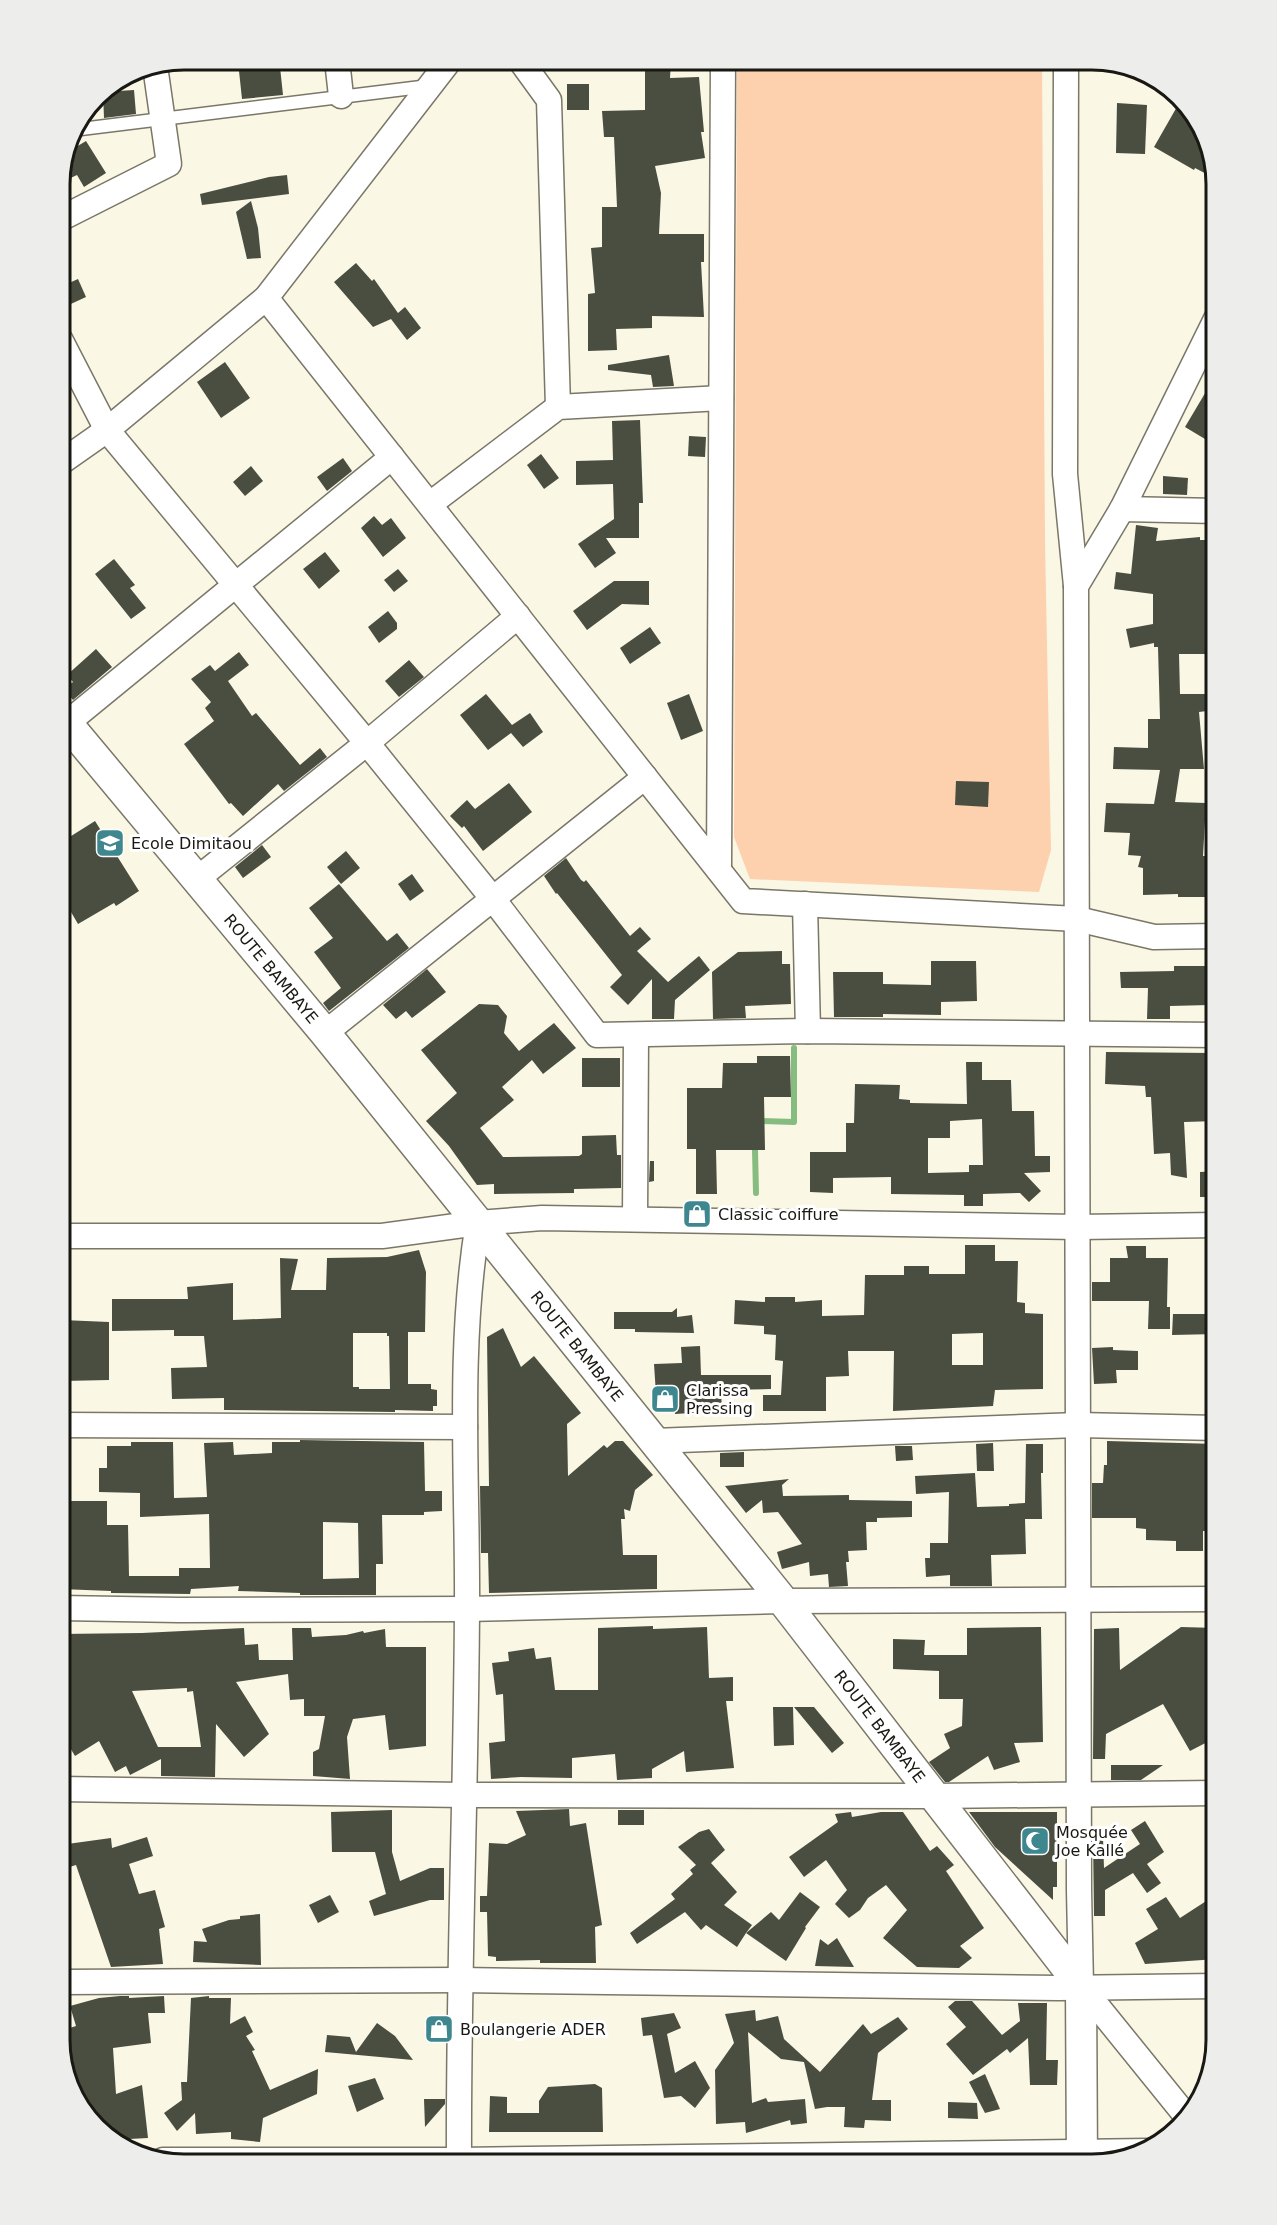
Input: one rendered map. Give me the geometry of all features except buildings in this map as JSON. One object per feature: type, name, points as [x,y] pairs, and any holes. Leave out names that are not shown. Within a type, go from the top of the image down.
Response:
[{"type":"street","points":[[338,70],[341,96]]},
{"type":"street","points":[[71,455],[107,430],[266,297],[442,70]]},
{"type":"street","points":[[528,70],[549,100],[558,407]]},
{"type":"street","points":[[719,870],[723,71]]},
{"type":"street","points":[[1066,71],[1065,474],[1076,586],[1078,1600],[1082,2154]]},
{"type":"street","points":[[71,214],[169,165],[156,74]]},
{"type":"street","points":[[266,297],[743,902],[1077,919],[1154,937],[1206,936]]},
{"type":"street","points":[[1076,586],[1122,509],[1206,339]]},
{"type":"street","points":[[71,360],[107,430],[367,743],[493,899],[597,1035],[808,1031],[1206,1035]]},
{"type":"street","points":[[430,504],[558,407],[721,398]]},
{"type":"street","points":[[71,713],[235,586],[392,457]]},
{"type":"street","points":[[1122,509],[1206,511]]},
{"type":"street","points":[[197,879],[367,743],[518,616]]},
{"type":"street","name":"ROUTE BAMBAYE","points":[[71,728],[325,1033],[783,1601],[1081,1986]]},
{"type":"street","points":[[325,1033],[645,777]]},
{"type":"street","points":[[805,904],[808,1031]]},
{"type":"street","points":[[635,1219],[636,1035]]},
{"type":"street","points":[[70,1236],[382,1236],[478,1223],[542,1218],[1078,1227],[1206,1225]]},
{"type":"street","points":[[459,2154],[459,1980],[467,1609],[465,1427],[470,1273],[478,1223]]},
{"type":"street","points":[[70,1425],[465,1427]]},
{"type":"street","points":[[654,1441],[1078,1425],[1206,1428]]},
{"type":"street","points":[[70,1608],[467,1609],[783,1601],[1206,1599]]},
{"type":"street","points":[[70,1789],[464,1795],[934,1796],[1206,1793]]},
{"type":"street","points":[[70,1982],[459,1980],[1058,1988],[1206,1986]]},
{"type":"street","points":[[1081,1986],[1182,2111]]},
{"type":"lane","points":[[85,128],[430,86]]},
{"type":"shaded area","points":[[737,71],[1042,71],[1045,543],[1051,850],[1039,892],[750,879],[734,837]]},
{"type":"waterway","points":[[758,1121],[794,1122],[794,1048]]},
{"type":"waterway","points":[[755,1150],[756,1193]]},
{"type":"place","name":"Ecole Dimitaou","points":[[110,843]]},
{"type":"place","name":"Classic coiffure","points":[[697,1214]]},
{"type":"place","name":"Clarissa Pressing","points":[[665,1399]]},
{"type":"place","name":"Mosquée Joe Kallé","points":[[1035,1841]]},
{"type":"place","name":"Boulangerie ADER","points":[[439,2029]]}]
